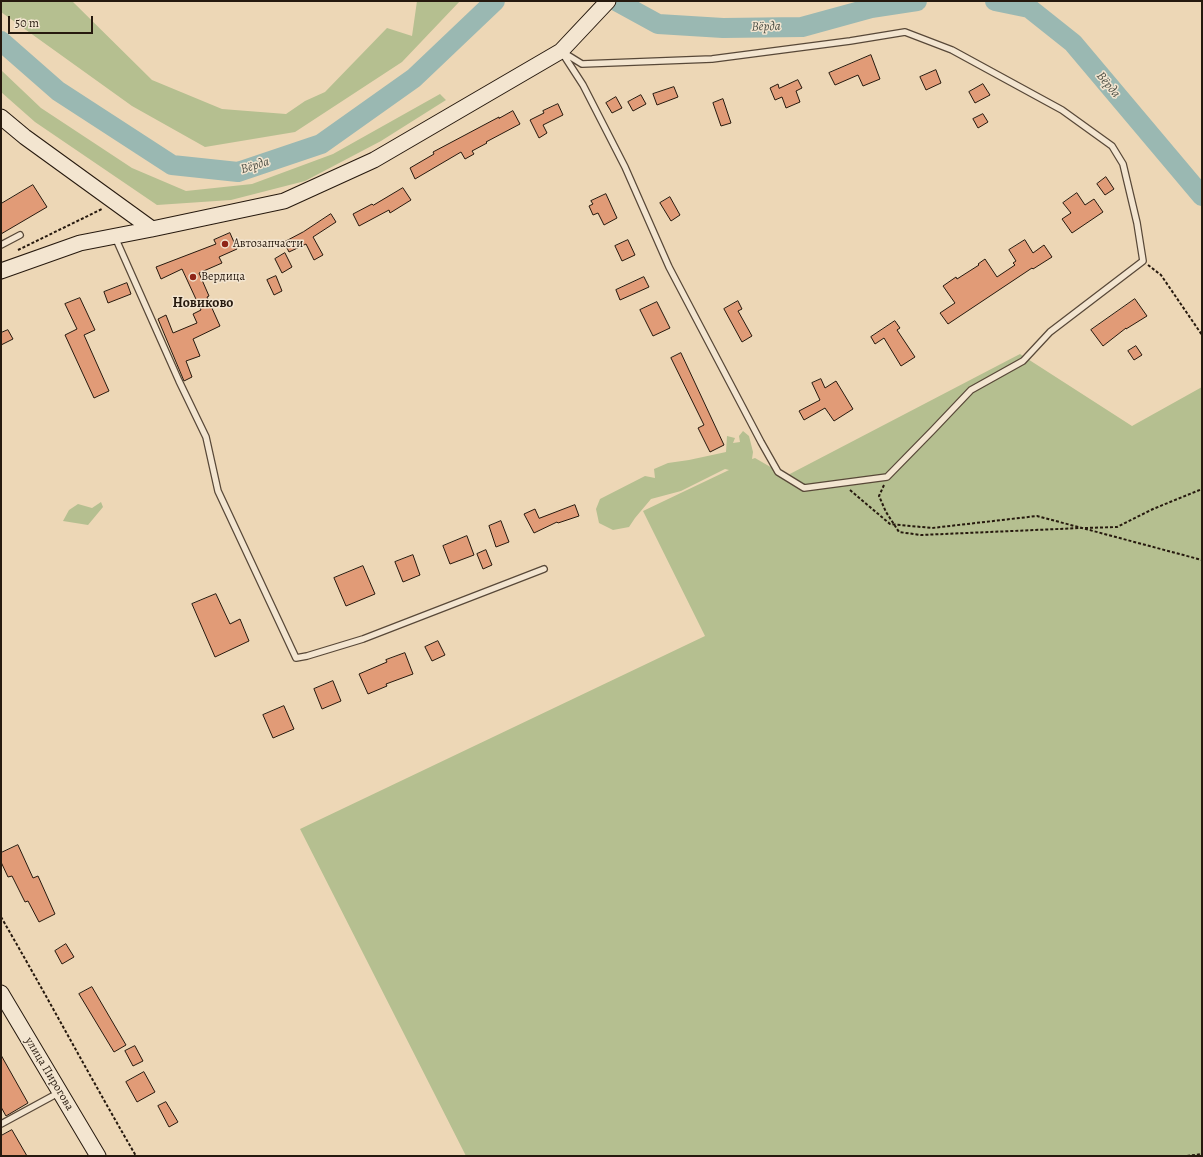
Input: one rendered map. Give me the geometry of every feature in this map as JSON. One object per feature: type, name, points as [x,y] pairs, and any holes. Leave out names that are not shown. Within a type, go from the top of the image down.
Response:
[{"type":"street","points":[[1,271],[80,243],[284,201],[374,160],[562,51],[608,1]]},
{"type":"street","points":[[1,117],[25,137],[152,229]]},
{"type":"street","name":"улица Пирогова","points":[[1,993],[98,1156]]},
{"type":"lane","points":[[905,32],[952,50],[1062,110],[1112,146],[1123,164],[1137,223],[1143,261],[1050,332],[1023,361],[971,390],[887,476],[804,488],[778,472],[669,267],[625,167],[586,92],[562,51],[582,64],[704,59],[850,41],[905,32]]},
{"type":"lane","points":[[1,245],[20,235]]},
{"type":"lane","points":[[115,236],[179,381],[206,437],[218,490],[296,658],[363,639],[544,569]]},
{"type":"lane","points":[[1,1124],[60,1092]]},
{"type":"path","points":[[13,252],[107,206]]},
{"type":"path","points":[[1143,261],[1161,275],[1202,335]]},
{"type":"path","points":[[887,476],[879,496],[886,512],[899,532],[921,536],[1117,526],[1153,508],[1202,489]]},
{"type":"path","points":[[842,483],[890,524],[894,525],[932,528],[1037,516],[1202,560]]},
{"type":"path","points":[[1,917],[55,1011],[104,1103],[136,1156]]},
{"type":"path","points":[[1187,1156],[1202,1154]]},
{"type":"green space","points":[[1,1],[72,1],[152,80],[222,109],[286,114],[305,101],[325,92],[387,28],[412,36],[417,1],[460,1],[402,62],[295,132],[205,147],[132,106],[1,12]]},
{"type":"green space","points":[[1,70],[41,108],[132,168],[186,191],[252,184],[333,154],[440,94],[446,100],[381,141],[305,181],[231,200],[157,205],[35,122],[1,92]]},
{"type":"green space","points":[[1020,354],[1132,426],[1202,387],[1202,1156],[466,1156],[300,829],[705,636],[643,511],[729,470],[725,469],[681,491],[651,499],[629,527],[613,530],[599,523],[596,509],[600,499],[645,476],[655,478],[654,469],[668,463],[726,452],[727,436],[735,438],[733,443],[740,442],[739,436],[743,431],[749,436],[753,452],[752,459],[755,458],[786,476]]},
{"type":"green space","points":[[101,502],[103,507],[88,525],[63,521],[69,510],[78,504],[92,508]]},
{"type":"building","points":[[871,55],[880,79],[863,86],[858,75],[835,85],[829,73]]},
{"type":"building","points":[[936,70],[941,83],[926,90],[920,77]]},
{"type":"building","points":[[798,80],[802,88],[796,91],[800,102],[786,108],[782,97],[775,100],[770,88],[778,84],[779,88]]},
{"type":"building","points":[[983,84],[990,95],[975,103],[969,92]]},
{"type":"building","points":[[674,87],[678,97],[657,105],[653,94]]},
{"type":"building","points":[[641,95],[646,104],[633,111],[628,102]]},
{"type":"building","points":[[616,97],[622,108],[612,113],[606,103]]},
{"type":"building","points":[[723,99],[731,123],[721,126],[713,103]]},
{"type":"building","points":[[558,104],[563,115],[543,125],[547,133],[539,138],[530,120],[544,113],[543,111]]},
{"type":"building","points":[[513,111],[520,124],[486,142],[487,143],[472,151],[474,154],[465,159],[461,152],[415,179],[410,168],[434,154],[433,152]]},
{"type":"building","points":[[983,114],[988,122],[978,128],[973,119]]},
{"type":"building","points":[[1106,177],[1114,189],[1105,195],[1097,184]]},
{"type":"building","points":[[33,185],[47,207],[1,234],[1,204]]},
{"type":"building","points":[[403,188],[411,200],[390,213],[389,210],[359,226],[353,214],[372,204],[373,205]]},
{"type":"building","points":[[1077,193],[1085,205],[1094,199],[1103,212],[1072,233],[1062,219],[1071,213],[1063,203]]},
{"type":"building","points":[[606,194],[617,218],[604,225],[598,213],[593,215],[589,206],[593,204],[591,201]]},
{"type":"building","points":[[670,197],[680,215],[671,221],[660,203]]},
{"type":"building","points":[[331,214],[336,222],[313,237],[323,255],[314,260],[306,244],[289,252],[284,242]]},
{"type":"building","points":[[230,233],[237,249],[219,257],[222,263],[199,273],[209,296],[207,297],[220,326],[193,339],[200,356],[186,361],[192,377],[184,381],[158,319],[166,315],[173,333],[197,323],[193,314],[201,310],[182,269],[161,279],[156,267],[216,244],[214,240]]},
{"type":"building","points":[[628,240],[635,255],[622,261],[615,246]]},
{"type":"building","points":[[1025,240],[1033,253],[1044,245],[1052,257],[1033,269],[1032,268],[948,324],[940,313],[955,303],[943,286],[956,277],[957,279],[979,265],[978,264],[985,259],[997,277],[1015,265],[1013,263],[1016,261],[1009,250]]},
{"type":"building","points":[[285,253],[292,267],[282,273],[275,259]]},
{"type":"building","points":[[276,276],[282,291],[274,295],[267,280]]},
{"type":"building","points":[[644,277],[649,287],[620,300],[616,290]]},
{"type":"building","points":[[127,283],[131,294],[108,303],[104,292]]},
{"type":"building","points":[[80,298],[95,330],[84,335],[109,391],[94,398],[65,335],[77,329],[65,304]]},
{"type":"building","points":[[1135,299],[1147,316],[1126,328],[1103,346],[1091,330]]},
{"type":"building","points":[[738,301],[742,309],[738,311],[752,336],[742,342],[724,309]]},
{"type":"building","points":[[657,302],[670,328],[653,336],[640,310]]},
{"type":"building","points":[[895,321],[900,328],[897,330],[915,357],[901,366],[884,338],[875,344],[871,337]]},
{"type":"building","points":[[8,330],[13,339],[1,345],[1,333]]},
{"type":"building","points":[[1136,346],[1142,355],[1134,360],[1128,351]]},
{"type":"building","points":[[681,353],[724,445],[710,452],[698,428],[704,425],[671,358]]},
{"type":"building","points":[[821,379],[825,388],[836,381],[853,409],[834,421],[825,408],[804,420],[799,411],[820,400],[812,383]]},
{"type":"building","points":[[575,505],[579,516],[558,523],[557,522],[534,533],[524,514],[535,509],[539,518]]},
{"type":"building","points":[[501,521],[509,542],[496,547],[489,526]]},
{"type":"building","points":[[467,536],[474,555],[450,564],[443,546]]},
{"type":"building","points":[[486,550],[492,565],[483,569],[477,554]]},
{"type":"building","points":[[413,555],[420,575],[403,582],[395,562]]},
{"type":"building","points":[[363,566],[375,594],[346,606],[334,578]]},
{"type":"building","points":[[216,594],[230,624],[240,619],[249,641],[215,657],[192,604]]},
{"type":"building","points":[[438,641],[445,655],[432,661],[425,647]]},
{"type":"building","points":[[405,653],[413,674],[386,684],[387,686],[368,694],[359,674],[387,662],[386,660]]},
{"type":"building","points":[[333,681],[341,701],[322,709],[314,689]]},
{"type":"building","points":[[284,706],[294,729],[273,738],[263,715]]},
{"type":"building","points":[[18,845],[33,878],[38,876],[55,914],[39,922],[28,901],[25,902],[12,876],[8,877],[1,862],[1,853]]},
{"type":"building","points":[[66,944],[74,957],[62,964],[55,951]]},
{"type":"building","points":[[92,987],[126,1045],[114,1052],[79,994]]},
{"type":"building","points":[[135,1046],[143,1061],[133,1066],[125,1051]]},
{"type":"building","points":[[1,1055],[28,1103],[6,1116],[1,1107]]},
{"type":"building","points":[[144,1072],[155,1092],[137,1102],[126,1082]]},
{"type":"building","points":[[166,1102],[178,1122],[169,1127],[158,1106]]},
{"type":"building","points":[[12,1130],[27,1156],[1,1156],[1,1136]]},
{"type":"waterway","name":"Вёрда","points":[[1,41],[58,91],[172,165],[238,172],[321,144],[414,78],[495,1]]},
{"type":"waterway","name":"Вёрда","points":[[616,1],[658,24],[723,28],[802,27],[871,8],[917,1]]},
{"type":"waterway","name":"Вёрда","points":[[995,1],[1029,8],[1073,43],[1202,196]]},
{"type":"place","name":"Автозапчасти","points":[[225,244]]},
{"type":"place","name":"Вердица","points":[[193,277]]},
{"type":"district","name":"Новиково","points":[[203,304]]}]
